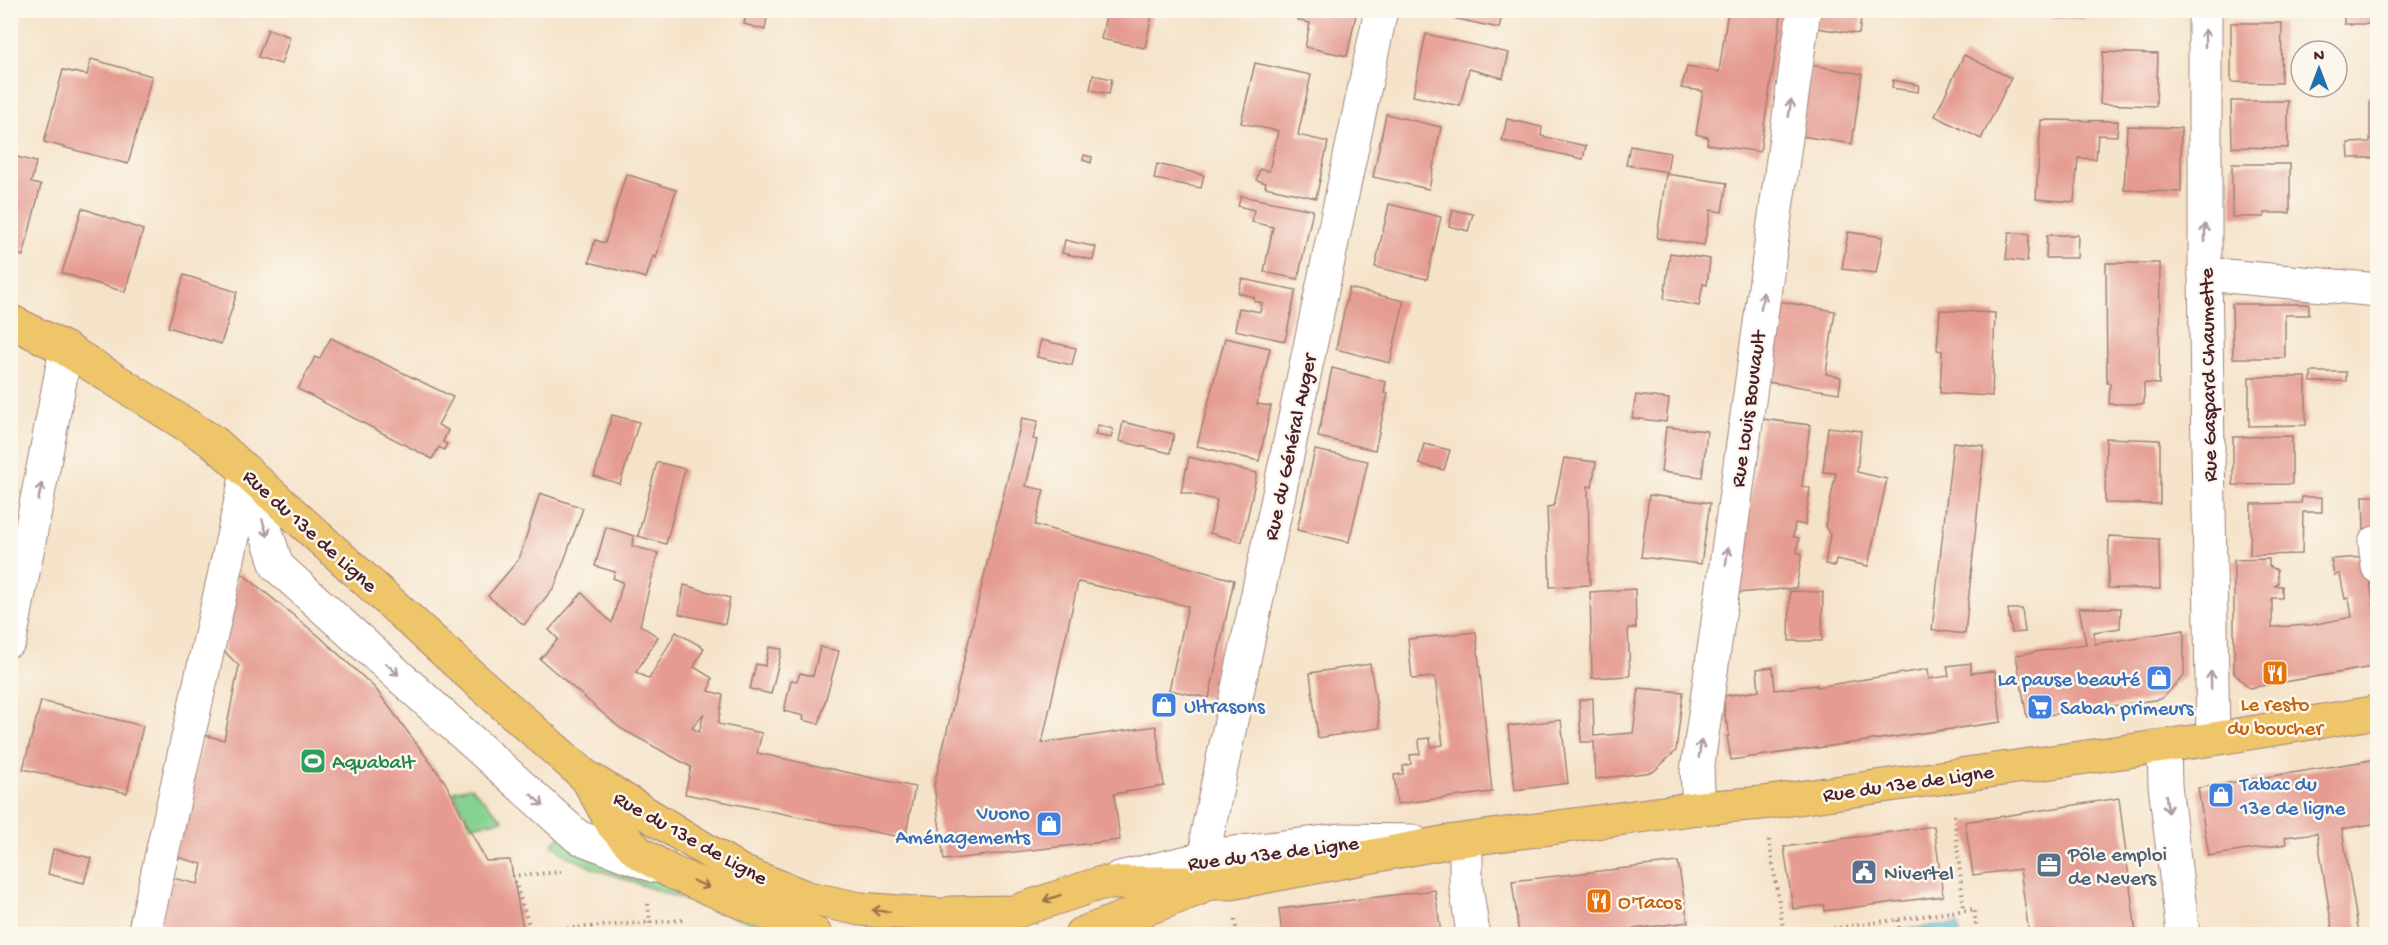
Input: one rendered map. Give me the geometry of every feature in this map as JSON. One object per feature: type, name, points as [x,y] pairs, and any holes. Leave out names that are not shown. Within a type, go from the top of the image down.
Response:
[{"type":"main road","name":"Rue du 13e de Ligne","points":[[10,321],[66,350],[215,443],[585,776],[742,872],[808,898],[860,909],[945,914],[1014,912],[1102,883],[1218,874],[1699,808],[1763,803],[2374,714]]},
{"type":"main road","name":"Rue du 13e de Ligne","points":[[585,776],[613,825],[638,852],[671,872],[815,934]]},
{"type":"main road","name":"Rue du 13e de Ligne","points":[[1082,934],[1218,874]]},
{"type":"main road","points":[[911,934],[920,926],[945,914],[975,917],[986,922],[999,934]]},
{"type":"street","name":"Rue du Général Auger","points":[[1218,874],[1207,835],[1381,10]]},
{"type":"street","name":"Rue Louis Bouvault","points":[[1699,808],[1697,771],[1804,10]]},
{"type":"street","name":"Rue Gaspard Chaumette","points":[[2205,10],[2205,274],[2213,739]]},
{"type":"street","points":[[2205,274],[2378,290]]},
{"type":"street","points":[[10,640],[20,548],[66,350]]},
{"type":"street","points":[[247,472],[277,566],[578,837],[671,872]]},
{"type":"street","points":[[144,934],[247,472]]},
{"type":"street","points":[[2378,543],[2375,543],[2378,567]]},
{"type":"street","points":[[2164,746],[2165,785],[2183,934]]},
{"type":"street","points":[[1456,841],[1473,934]]},
{"type":"path","points":[[1949,776],[1964,910]]},
{"type":"path","points":[[1769,838],[1784,934]]},
{"type":"path","points":[[569,871],[513,876],[532,933],[694,919]]},
{"type":"path","points":[[647,899],[651,934]]},
{"type":"path","points":[[1792,934],[1974,909],[1977,934]]},
{"type":"path","points":[[1898,920],[1900,934]]},
{"type":"green space","points":[[471,787],[503,820],[471,826],[453,791]]},
{"type":"green space","points":[[564,832],[740,910],[756,925],[593,868],[567,856],[552,844]]},
{"type":"water","points":[[1958,924],[1960,934],[1907,934],[1906,929]]},
{"type":"building","points":[[747,10],[768,10],[765,30],[744,24]]},
{"type":"building","points":[[1113,10],[1153,10],[1145,48],[1101,39],[1106,16],[1111,17]]},
{"type":"building","points":[[1300,10],[1357,10],[1347,56],[1305,47],[1310,23],[1298,20]]},
{"type":"building","points":[[1435,10],[1503,11],[1499,28],[1434,14]]},
{"type":"building","points":[[1699,10],[1715,10],[1714,14]]},
{"type":"building","points":[[1728,10],[1782,10],[1760,152],[1707,144],[1708,137],[1696,134],[1703,91],[1681,88],[1687,67],[1719,72]]},
{"type":"building","points":[[1819,10],[1862,10],[1859,34],[1816,28]]},
{"type":"building","points":[[2048,10],[2086,10],[2085,19],[2047,17]]},
{"type":"building","points":[[2344,10],[2376,10],[2376,24],[2344,24]]},
{"type":"building","points":[[2231,23],[2282,23],[2281,83],[2231,82]]},
{"type":"building","points":[[268,29],[290,37],[281,64],[258,57]]},
{"type":"building","points":[[1426,34],[1509,53],[1503,78],[1469,69],[1460,106],[1413,96]]},
{"type":"building","points":[[2103,52],[2158,54],[2156,106],[2100,104]]},
{"type":"building","points":[[1964,55],[2011,78],[1981,139],[1935,116]]},
{"type":"building","points":[[91,59],[152,76],[128,164],[44,142],[63,70],[87,75]]},
{"type":"building","points":[[1255,63],[1311,75],[1298,135],[1328,142],[1316,198],[1265,187],[1266,183],[1256,180],[1260,169],[1269,171],[1278,131],[1241,123]]},
{"type":"building","points":[[1811,65],[1862,74],[1852,144],[1801,136]]},
{"type":"building","points":[[1093,75],[1112,79],[1109,94],[1090,90]]},
{"type":"building","points":[[1893,80],[1919,85],[1918,92],[1892,88]]},
{"type":"building","points":[[2231,101],[2288,101],[2288,148],[2232,147]]},
{"type":"building","points":[[2370,101],[2378,101],[2378,158],[2349,158],[2348,143],[2370,142]]},
{"type":"building","points":[[1386,114],[1441,127],[1429,189],[1373,177]]},
{"type":"building","points":[[1507,119],[1542,127],[1541,136],[1586,146],[1583,159],[1502,141]]},
{"type":"building","points":[[2041,120],[2118,121],[2117,136],[2098,135],[2096,159],[2078,158],[2074,202],[2036,199]]},
{"type":"building","points":[[2127,126],[2181,128],[2181,192],[2124,190]]},
{"type":"building","points":[[1630,146],[1670,153],[1667,172],[1626,165]]},
{"type":"building","points":[[10,155],[36,162],[31,183],[41,185],[23,256],[10,252]]},
{"type":"building","points":[[1084,155],[1092,157],[1091,163],[1083,160]]},
{"type":"building","points":[[1157,164],[1204,175],[1201,188],[1154,179]]},
{"type":"building","points":[[2232,164],[2290,164],[2290,213],[2264,213],[2264,217],[2232,217]]},
{"type":"building","points":[[626,174],[676,190],[656,258],[653,256],[646,278],[589,262],[595,240],[605,243]]},
{"type":"building","points":[[1666,174],[1727,183],[1722,212],[1711,210],[1704,245],[1657,238]]},
{"type":"building","points":[[1241,196],[1313,210],[1298,279],[1264,272],[1273,227],[1252,222],[1254,210],[1238,206]]},
{"type":"building","points":[[1389,204],[1441,217],[1427,279],[1375,267]]},
{"type":"building","points":[[82,208],[143,230],[125,292],[62,273]]},
{"type":"building","points":[[1453,210],[1473,214],[1468,231],[1449,226]]},
{"type":"building","points":[[1848,232],[1883,237],[1876,273],[1842,269]]},
{"type":"building","points":[[2009,232],[2029,234],[2027,262],[2006,259]]},
{"type":"building","points":[[2047,235],[2078,235],[2077,258],[2046,258]]},
{"type":"building","points":[[1065,240],[1096,247],[1093,260],[1062,253]]},
{"type":"building","points":[[1670,253],[1710,259],[1707,285],[1703,284],[1699,306],[1664,299]]},
{"type":"building","points":[[2106,263],[2160,263],[2159,384],[2144,383],[2144,404],[2109,404]]},
{"type":"building","points":[[184,275],[237,292],[221,344],[168,327]]},
{"type":"building","points":[[1242,279],[1296,290],[1285,341],[1235,330],[1239,308],[1260,312],[1262,303],[1254,301],[1254,297],[1238,293]]},
{"type":"building","points":[[1349,288],[1404,301],[1390,363],[1336,349]]},
{"type":"building","points":[[1778,301],[1835,311],[1826,374],[1841,377],[1839,393],[1767,382]]},
{"type":"building","points":[[2232,304],[2309,304],[2309,315],[2285,315],[2285,358],[2233,358]]},
{"type":"building","points":[[1940,310],[1995,313],[1992,396],[1940,393],[1942,351],[1937,350]]},
{"type":"building","points":[[331,338],[453,397],[438,425],[448,430],[443,442],[447,444],[444,450],[439,447],[432,459],[298,389],[315,357],[319,359]]},
{"type":"building","points":[[1225,338],[1270,348],[1257,404],[1271,406],[1259,461],[1197,446]]},
{"type":"building","points":[[1041,340],[1076,348],[1072,365],[1037,357]]},
{"type":"building","points":[[1332,368],[1386,382],[1384,393],[1388,393],[1375,450],[1318,437]]},
{"type":"building","points":[[2311,372],[2346,372],[2346,381],[2311,382]]},
{"type":"building","points":[[2249,377],[2306,377],[2306,425],[2249,426]]},
{"type":"building","points":[[1636,395],[1669,399],[1666,422],[1632,418]]},
{"type":"building","points":[[612,415],[639,422],[620,484],[594,476]]},
{"type":"building","points":[[1022,418],[1038,421],[1033,439],[1037,440],[1026,486],[1044,490],[1035,525],[1234,580],[1209,698],[1169,690],[1188,606],[1078,582],[1042,743],[1156,726],[1164,786],[1114,794],[1120,840],[944,860],[934,785]]},
{"type":"building","points":[[1762,419],[1810,425],[1802,486],[1810,488],[1805,525],[1795,523],[1793,537],[1799,538],[1797,552],[1802,554],[1796,588],[1737,593]]},
{"type":"building","points":[[1123,422],[1174,434],[1170,453],[1119,441]]},
{"type":"building","points":[[1098,425],[1113,429],[1111,438],[1095,435]]},
{"type":"building","points":[[1666,427],[1707,431],[1702,477],[1661,472]]},
{"type":"building","points":[[1828,427],[1861,431],[1857,472],[1887,479],[1868,566],[1836,559],[1835,566],[1825,564],[1830,535],[1825,526],[1836,473],[1823,472]]},
{"type":"building","points":[[2292,436],[2292,484],[2233,485],[2233,437]]},
{"type":"building","points":[[2106,438],[2160,440],[2160,504],[2105,503]]},
{"type":"building","points":[[1953,442],[1984,446],[1965,634],[1932,630]]},
{"type":"building","points":[[1424,444],[1450,450],[1444,470],[1419,464]]},
{"type":"building","points":[[1315,450],[1368,461],[1349,542],[1297,530]]},
{"type":"building","points":[[1189,457],[1257,473],[1242,542],[1210,533],[1217,500],[1181,492]]},
{"type":"building","points":[[1564,458],[1596,462],[1592,487],[1588,486],[1590,585],[1550,587],[1547,507],[1554,506]]},
{"type":"building","points":[[657,462],[685,469],[666,544],[638,536]]},
{"type":"building","points":[[540,493],[583,508],[555,586],[524,625],[488,596],[519,559]]},
{"type":"building","points":[[1649,495],[1710,503],[1701,564],[1641,557]]},
{"type":"building","points":[[2363,496],[2378,496],[2378,532],[2364,532]]},
{"type":"building","points":[[2302,497],[2322,497],[2322,512],[2303,512],[2302,554],[2250,555],[2251,504],[2301,503]]},
{"type":"building","points":[[606,527],[634,536],[632,546],[658,553],[640,625],[658,637],[636,672],[649,679],[676,632],[704,648],[694,667],[712,678],[709,691],[723,695],[718,724],[762,733],[757,753],[915,787],[905,838],[685,794],[691,767],[620,728],[540,659],[558,639],[549,630],[582,593],[612,623],[623,582],[613,578],[615,572],[595,566]],"holes":[[[704,713],[699,732],[692,728]]]},
{"type":"building","points":[[2109,536],[2159,539],[2160,589],[2108,588]]},
{"type":"building","points":[[2366,557],[2378,633],[2378,666],[2249,688],[2234,673],[2234,560],[2269,559],[2269,566],[2277,570],[2278,583],[2275,586],[2282,586],[2282,598],[2272,598],[2272,627],[2311,625],[2352,617],[2349,598],[2345,599],[2340,574],[2334,575],[2331,559]]},
{"type":"building","name":"Aquabalt","points":[[239,571],[320,637],[375,688],[445,782],[486,861],[510,860],[524,934],[157,934],[172,878],[198,884],[202,864],[173,856],[204,735],[224,740],[239,666],[224,651]]},
{"type":"building","points":[[684,585],[730,598],[725,624],[679,614]]},
{"type":"building","points":[[1635,589],[1636,628],[1628,628],[1630,676],[1592,678],[1590,592]]},
{"type":"building","points":[[1790,591],[1823,592],[1822,641],[1789,641]]},
{"type":"building","points":[[2079,608],[2121,608],[2120,628],[2094,632],[2095,644],[2184,630],[2184,676],[2161,699],[2027,718],[2016,655],[2086,644]]},
{"type":"building","points":[[2008,609],[2022,609],[2025,632],[2012,633]]},
{"type":"building","points":[[1476,632],[1492,792],[1397,804],[1394,775],[1403,774],[1403,766],[1411,764],[1410,755],[1420,754],[1419,739],[1430,738],[1431,747],[1443,745],[1435,677],[1412,679],[1408,639]]},
{"type":"building","points":[[769,647],[782,649],[771,694],[750,689],[756,664],[765,666]]},
{"type":"building","points":[[820,647],[839,651],[819,724],[803,720],[804,716],[784,711],[791,680],[797,681],[800,673],[813,676]]},
{"type":"building","points":[[1971,663],[1971,673],[1995,671],[2001,722],[1731,760],[1723,696],[1759,691],[1757,669],[1773,667],[1775,690],[1817,685],[1816,687],[1928,669],[1929,679],[1949,676],[1947,666]]},
{"type":"building","points":[[1370,664],[1380,728],[1318,738],[1310,673]]},
{"type":"building","points":[[1639,688],[1683,692],[1676,751],[1653,772],[1596,779],[1594,742],[1581,742],[1579,700],[1593,698],[1594,736],[1633,733]]},
{"type":"building","points":[[41,701],[143,726],[127,793],[23,769]]},
{"type":"building","points":[[1561,720],[1568,783],[1515,790],[1508,726]]},
{"type":"building","points":[[2378,759],[2378,823],[2342,829],[2359,934],[2333,934],[2317,833],[2285,837],[2286,844],[2209,856],[2198,788]]},
{"type":"building","name":"Pôle emploi de Nevers","points":[[2119,798],[2136,934],[2029,934],[2020,869],[1973,875],[1965,822]]},
{"type":"building","name":"Nivertel","points":[[1934,826],[1943,896],[1825,911],[1824,905],[1793,909],[1784,847]]},
{"type":"building","points":[[53,849],[91,858],[84,883],[48,874]]},
{"type":"building","name":"O'Tacos","points":[[1678,862],[1688,922],[1594,934],[1519,934],[1512,881]]},
{"type":"building","points":[[1435,890],[1441,934],[1282,934],[1279,909]]},
{"type":"place","name":"Le resto du boucher","points":[[2275,673]]},
{"type":"place","name":"La pause beauté","points":[[2159,678]]},
{"type":"place","name":"Ultrasons","points":[[1164,705]]},
{"type":"place","name":"Sabah primeurs","points":[[2040,707]]},
{"type":"place","name":"Aquabalt","points":[[313,761]]},
{"type":"place","name":"Tabac du 13e de ligne","points":[[2221,795]]},
{"type":"place","name":"Vuono Aménagements","points":[[1049,824]]},
{"type":"place","name":"Pôle emploi de Nevers","points":[[2049,865]]},
{"type":"place","name":"Nivertel","points":[[1864,872]]},
{"type":"place","name":"O'Tacos","points":[[1599,901]]}]
